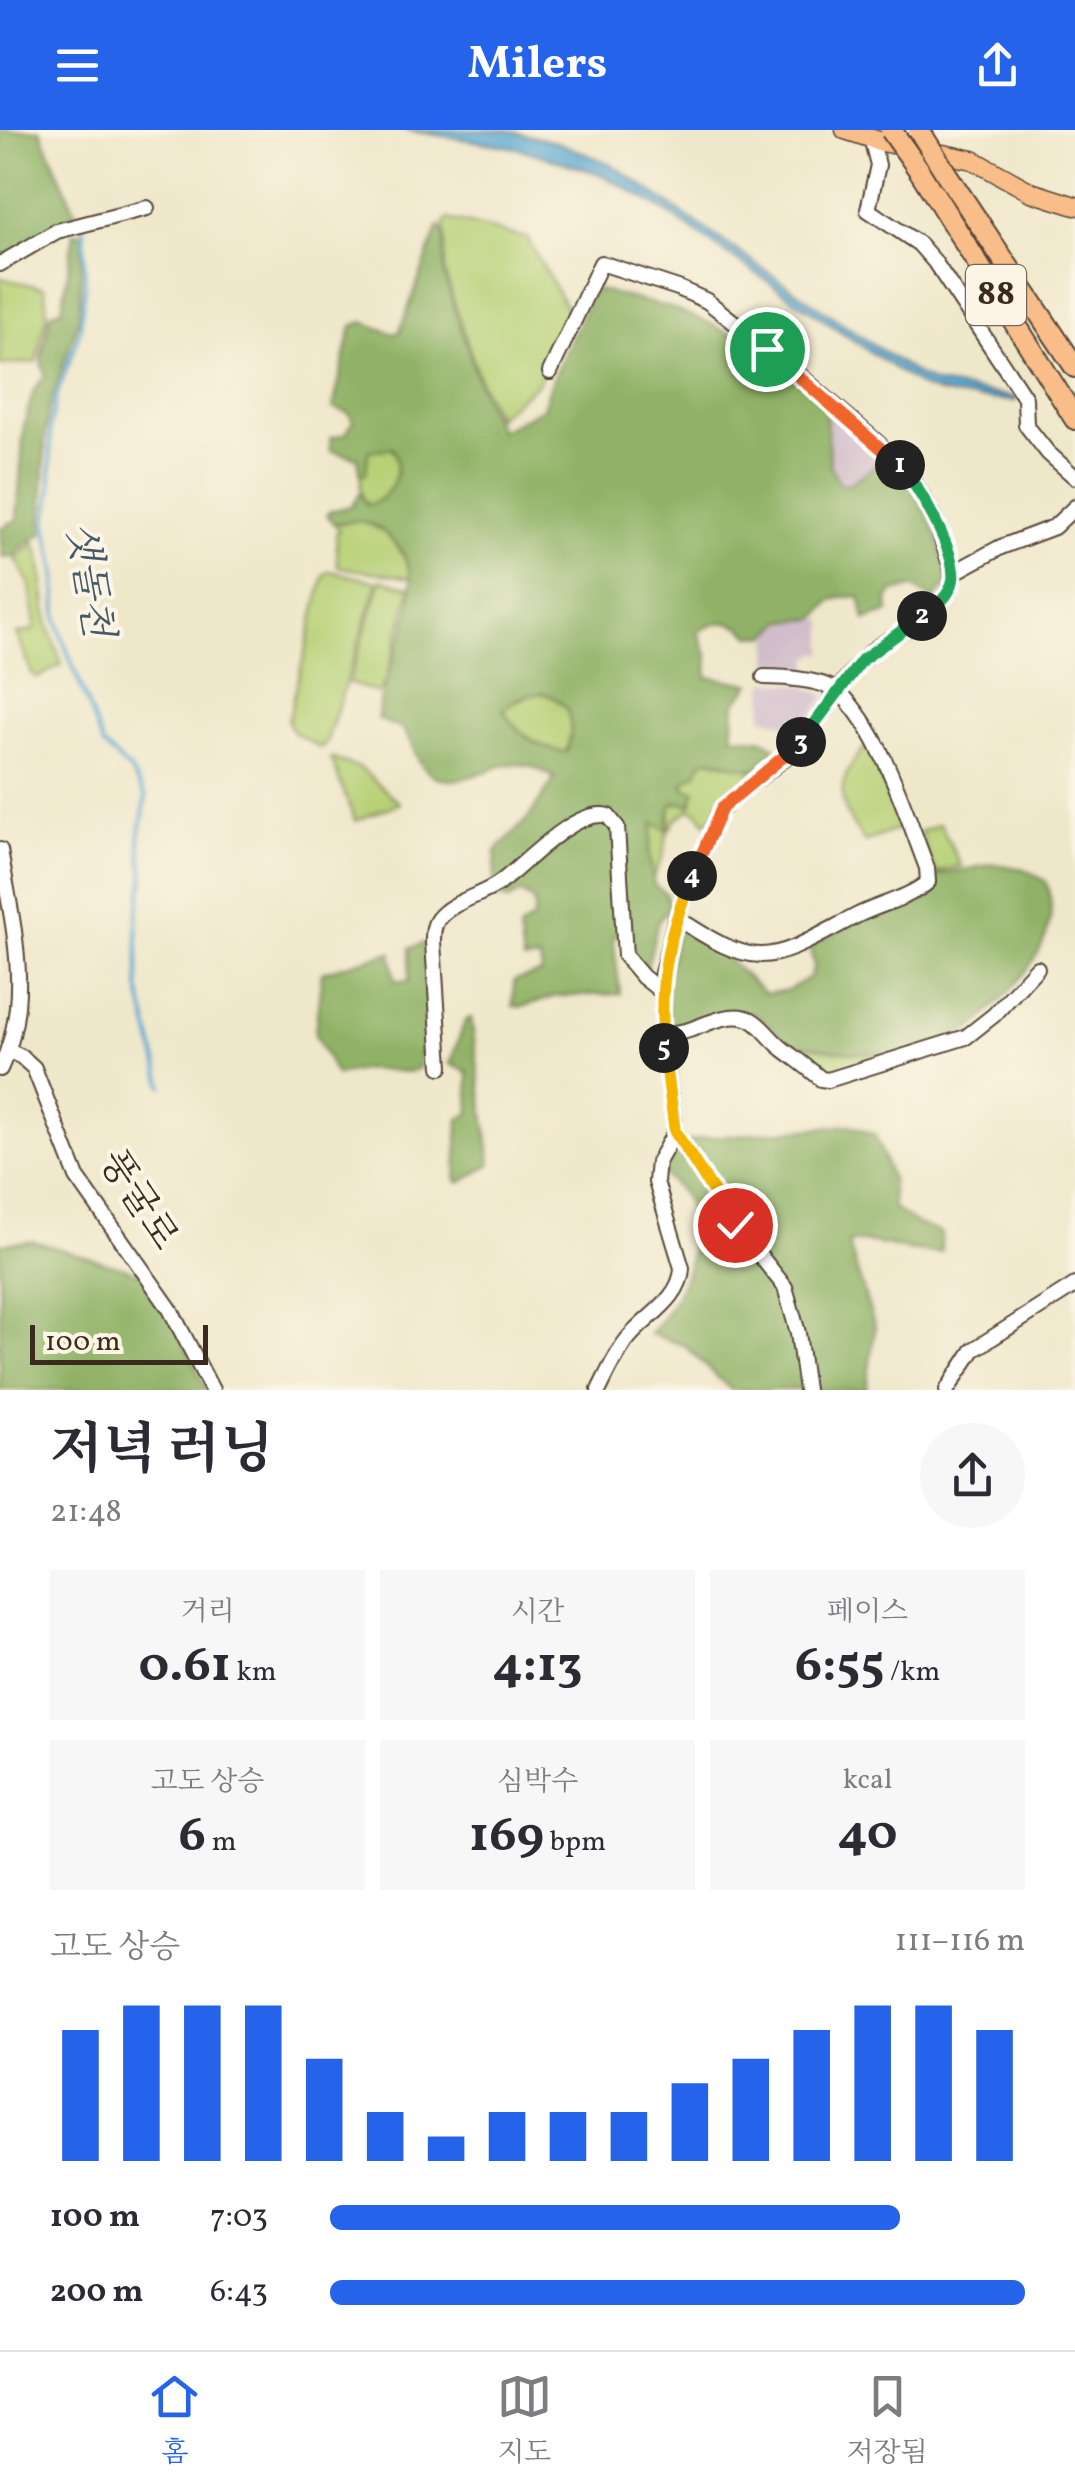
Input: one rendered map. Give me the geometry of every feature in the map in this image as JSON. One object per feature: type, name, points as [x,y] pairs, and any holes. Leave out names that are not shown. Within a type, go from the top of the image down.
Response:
[{"type":"highway","name":"88","points":[[891,130],[1075,418]]},
{"type":"highway","name":"88","points":[[919,130],[1075,367]]},
{"type":"main road","points":[[845,130],[973,160],[1031,192],[1075,206]]},
{"type":"street","points":[[871,138],[878,165],[868,210],[919,244],[948,279],[1025,398],[1026,424],[1048,453],[1075,477]]},
{"type":"street","points":[[0,264],[50,233],[147,208]]},
{"type":"street","points":[[550,372],[601,263],[698,296],[724,312],[787,364],[900,465],[931,512],[953,573],[950,588],[940,602],[872,652],[838,690],[796,748],[718,815],[676,917],[665,956],[663,1034],[675,1132],[735,1225],[785,1287],[798,1333],[806,1390]]},
{"type":"street","points":[[953,573],[1001,546],[1054,527],[1075,507]]},
{"type":"street","points":[[676,917],[728,949],[754,957],[767,956],[794,950],[928,882],[927,868],[888,770],[838,690],[801,680],[764,677]]},
{"type":"street","points":[[440,1067],[433,942],[436,923],[444,914],[504,879],[560,833],[592,816],[608,816],[617,826],[625,956],[662,992]]},
{"type":"street","points":[[0,850],[19,982],[17,1016],[9,1051],[0,1068]]},
{"type":"street","points":[[663,1034],[693,1031],[730,1016],[749,1018],[761,1024],[782,1048],[821,1079],[828,1080],[966,1037],[994,1015],[1037,968]]},
{"type":"street","name":"풍굴로","points":[[9,1051],[34,1068],[78,1176],[170,1308],[212,1390]]},
{"type":"street","points":[[599,1390],[626,1342],[681,1281],[682,1268],[656,1182],[658,1162],[675,1132]]},
{"type":"street","points":[[947,1390],[973,1350],[1075,1285]]},
{"type":"shaded area","points":[[825,406],[889,461],[881,460],[849,484],[837,482],[830,465]]},
{"type":"shaded area","points":[[824,619],[824,653],[809,659],[808,676],[769,672],[769,640],[779,623]]},
{"type":"shaded area","points":[[765,681],[801,685],[825,696],[803,729],[762,717]]},
{"type":"green space","points":[[0,130],[40,130],[78,218],[0,259]]},
{"type":"green space","points":[[448,219],[527,238],[570,314],[538,383],[497,417],[481,384],[445,274]]},
{"type":"green space","points":[[439,226],[444,232],[444,275],[482,393],[500,431],[543,408],[594,289],[674,309],[761,350],[825,406],[830,465],[840,484],[849,484],[885,459],[919,499],[941,548],[948,582],[934,600],[913,587],[893,592],[888,599],[889,612],[865,620],[860,596],[834,600],[816,619],[782,621],[769,635],[751,636],[726,622],[698,632],[708,657],[707,677],[751,684],[735,703],[732,736],[763,740],[776,748],[755,770],[712,759],[703,761],[696,774],[683,783],[685,788],[695,791],[691,805],[671,805],[667,830],[653,823],[649,853],[654,885],[666,894],[670,905],[658,922],[646,971],[636,966],[625,934],[613,936],[620,994],[556,996],[513,1006],[514,981],[542,973],[540,959],[523,961],[519,929],[533,919],[535,905],[520,893],[508,900],[499,897],[494,881],[496,851],[530,816],[555,778],[534,767],[516,764],[458,780],[437,777],[423,767],[404,730],[378,719],[381,696],[406,623],[411,576],[403,554],[380,529],[362,522],[335,524],[327,515],[351,506],[360,493],[367,505],[383,497],[396,474],[396,456],[392,448],[368,451],[366,474],[361,476],[358,458],[331,451],[330,438],[346,434],[353,421],[349,413],[333,408],[352,326],[363,322],[394,334],[400,331]],"holes":[[[542,693],[552,697],[569,715],[567,752],[530,739],[503,710],[519,698]]]},
{"type":"green space","points":[[74,232],[83,233],[79,318],[49,408],[42,534],[25,544],[14,557],[2,557],[0,528],[17,520],[24,425],[34,390],[45,376],[41,359],[51,312],[62,309]]},
{"type":"green space","points":[[0,278],[45,288],[47,316],[36,362],[0,365]]},
{"type":"green space","points":[[389,447],[396,454],[395,478],[383,497],[369,506],[360,488],[368,451]]},
{"type":"green space","points":[[356,520],[392,540],[412,578],[338,567],[339,530],[335,524]]},
{"type":"green space","points":[[34,542],[40,556],[48,625],[62,665],[37,678],[17,634],[35,627],[30,585],[16,559]]},
{"type":"green space","points":[[330,571],[378,582],[326,744],[320,748],[293,732],[288,721],[324,575]]},
{"type":"green space","points":[[381,580],[411,588],[386,680],[378,693],[349,683]]},
{"type":"green space","points":[[535,693],[556,699],[568,713],[566,753],[532,740],[504,714],[507,705]]},
{"type":"green space","points":[[864,748],[884,777],[903,827],[865,842],[849,817],[842,795],[847,773]]},
{"type":"green space","points":[[331,758],[360,768],[400,803],[355,821]]},
{"type":"green space","points":[[707,759],[755,770],[706,823],[690,809],[675,820],[653,878],[649,853],[653,823],[660,827],[669,825],[671,805],[689,805],[695,792],[685,788],[684,780],[696,774],[700,763]]},
{"type":"green space","points":[[940,824],[961,866],[936,873],[920,832]]},
{"type":"green space","points":[[994,864],[1024,869],[1045,881],[1050,916],[1041,948],[1032,963],[1010,991],[970,1029],[923,1048],[885,1054],[804,1045],[795,1051],[752,1013],[669,1028],[666,982],[676,933],[680,930],[724,956],[765,994],[788,990],[810,977],[814,966],[810,948],[822,939],[929,887],[938,875]]},
{"type":"green space","points":[[425,943],[434,1051],[420,1054],[419,1068],[411,1072],[365,1069],[336,1075],[315,1034],[322,972],[391,952],[395,981],[409,981],[410,948]]},
{"type":"green space","points":[[471,1018],[491,1164],[460,1183],[456,1180],[459,1119],[470,1113],[468,1072],[450,1064],[465,1021]]},
{"type":"green space","points":[[804,1045],[835,1051],[899,1054],[825,1074],[795,1051]]},
{"type":"green space","points":[[850,1125],[875,1135],[891,1179],[893,1208],[915,1223],[941,1233],[941,1252],[848,1242],[875,1328],[866,1390],[731,1390],[684,1345],[650,1334],[671,1306],[690,1256],[691,1220],[687,1203],[662,1173],[672,1146],[703,1138]]},
{"type":"green space","points":[[33,1241],[141,1273],[182,1338],[207,1390],[0,1390],[0,1244]]},
{"type":"water","points":[[405,130],[506,130],[557,142],[611,164],[919,376],[936,384],[1018,398],[1014,401],[966,397],[920,386],[662,209],[594,172],[517,148]]},
{"type":"waterway","name":"샛돌천","points":[[84,228],[85,284],[80,330],[50,427],[51,490],[46,525],[56,571],[57,620],[62,637],[103,745],[130,770],[146,797],[139,837],[144,879],[137,917],[139,988],[163,1086]]},
{"type":"route","points":[[735,1225],[675,1132],[663,1034],[662,973],[676,917],[722,808],[796,748],[862,660],[940,602],[953,580],[936,522],[910,477],[878,443],[767,349]]}]
